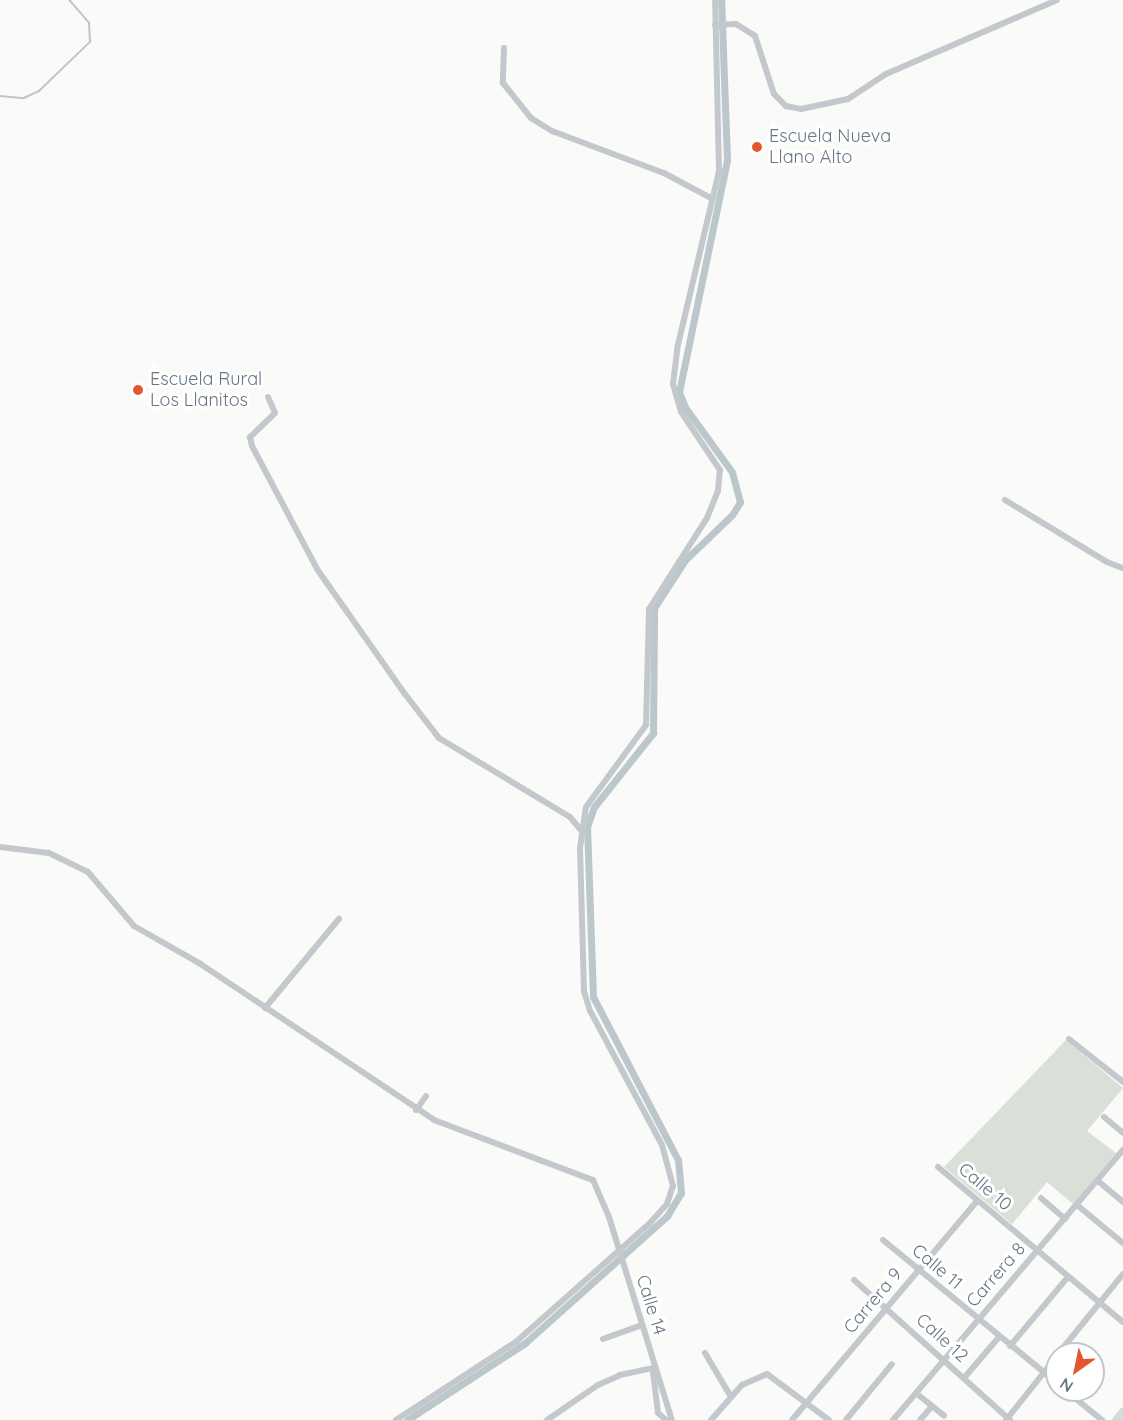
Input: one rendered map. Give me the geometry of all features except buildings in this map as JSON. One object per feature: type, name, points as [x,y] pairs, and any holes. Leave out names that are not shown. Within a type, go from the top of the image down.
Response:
[{"type":"main road","points":[[1116,1420],[1123,1411]]},
{"type":"street","points":[[396,1420],[517,1341],[661,1212],[670,1197],[673,1176],[646,1111],[590,1011],[584,991],[581,830],[590,801],[646,725],[649,609],[707,518],[718,490],[720,470],[681,412],[673,384],[677,349],[713,199],[720,145],[715,0]]},
{"type":"street","points":[[715,25],[736,24],[755,36],[774,94],[786,106],[801,109],[848,99],[886,74],[1057,0]]},
{"type":"street","points":[[504,48],[503,83],[531,118],[552,131],[664,173],[713,199]]},
{"type":"street","points":[[268,397],[275,413],[250,437],[252,446],[317,569],[405,694],[439,738],[570,817],[581,830]]},
{"type":"street","points":[[1005,500],[1107,562],[1123,568]]},
{"type":"street","name":"Calle 14","points":[[0,847],[49,853],[88,872],[134,926],[265,1008],[416,1110],[452,1130],[587,1176],[603,1199],[653,1368],[672,1420]]},
{"type":"street","points":[[265,1008],[339,919]]},
{"type":"street","points":[[1069,1039],[1123,1082]]},
{"type":"street","points":[[416,1110],[426,1096]]},
{"type":"street","points":[[1104,1117],[1123,1133]]},
{"type":"street","name":"Carrera 8","points":[[893,1420],[1123,1151]]},
{"type":"street","name":"Calle 10","points":[[938,1167],[1123,1322]]},
{"type":"street","points":[[1098,1181],[1123,1202]]},
{"type":"street","points":[[1041,1198],[1065,1219]]},
{"type":"street","name":"Carrera 9","points":[[792,1420],[977,1200]]},
{"type":"street","points":[[1077,1205],[1123,1243]]},
{"type":"street","name":"Calle 11","points":[[883,1240],[977,1320],[1044,1372]]},
{"type":"street","points":[[1068,1342],[1123,1274]]},
{"type":"street","points":[[1010,1346],[1068,1277]]},
{"type":"street","name":"Calle 12","points":[[854,1280],[1008,1419]]},
{"type":"street","points":[[603,1339],[642,1325]]},
{"type":"street","points":[[964,1378],[999,1337]]},
{"type":"street","points":[[705,1353],[731,1396]]},
{"type":"street","points":[[846,1420],[892,1364]]},
{"type":"street","points":[[547,1420],[598,1385],[620,1375],[653,1368]]},
{"type":"street","name":"Calle 14","points":[[653,1368],[658,1413],[666,1420]]},
{"type":"street","points":[[1008,1419],[1044,1372]]},
{"type":"street","points":[[711,1420],[731,1396],[748,1381],[767,1374],[829,1420]]},
{"type":"street","points":[[916,1393],[944,1416]]},
{"type":"street","points":[[1080,1402],[1102,1420]]},
{"type":"street","points":[[920,1420],[932,1406]]},
{"type":"shaded area","points":[[1066,1040],[1123,1088],[1087,1131],[1116,1153],[1073,1204],[1047,1182],[1012,1224],[944,1167]]},
{"type":"waterway","points":[[0,96],[24,98],[39,91],[90,42],[89,23],[69,0]]},
{"type":"waterway","points":[[407,1420],[525,1343],[667,1216],[681,1193],[678,1160],[593,997],[587,827],[594,807],[653,733],[654,608],[685,560],[732,515],[740,502],[732,472],[685,407],[679,392],[727,160],[721,0]]},
{"type":"place","name":"Escuela Nueva Llano Alto","points":[[757,147]]},
{"type":"place","name":"Escuela Rural Los Llanitos","points":[[138,390]]}]
